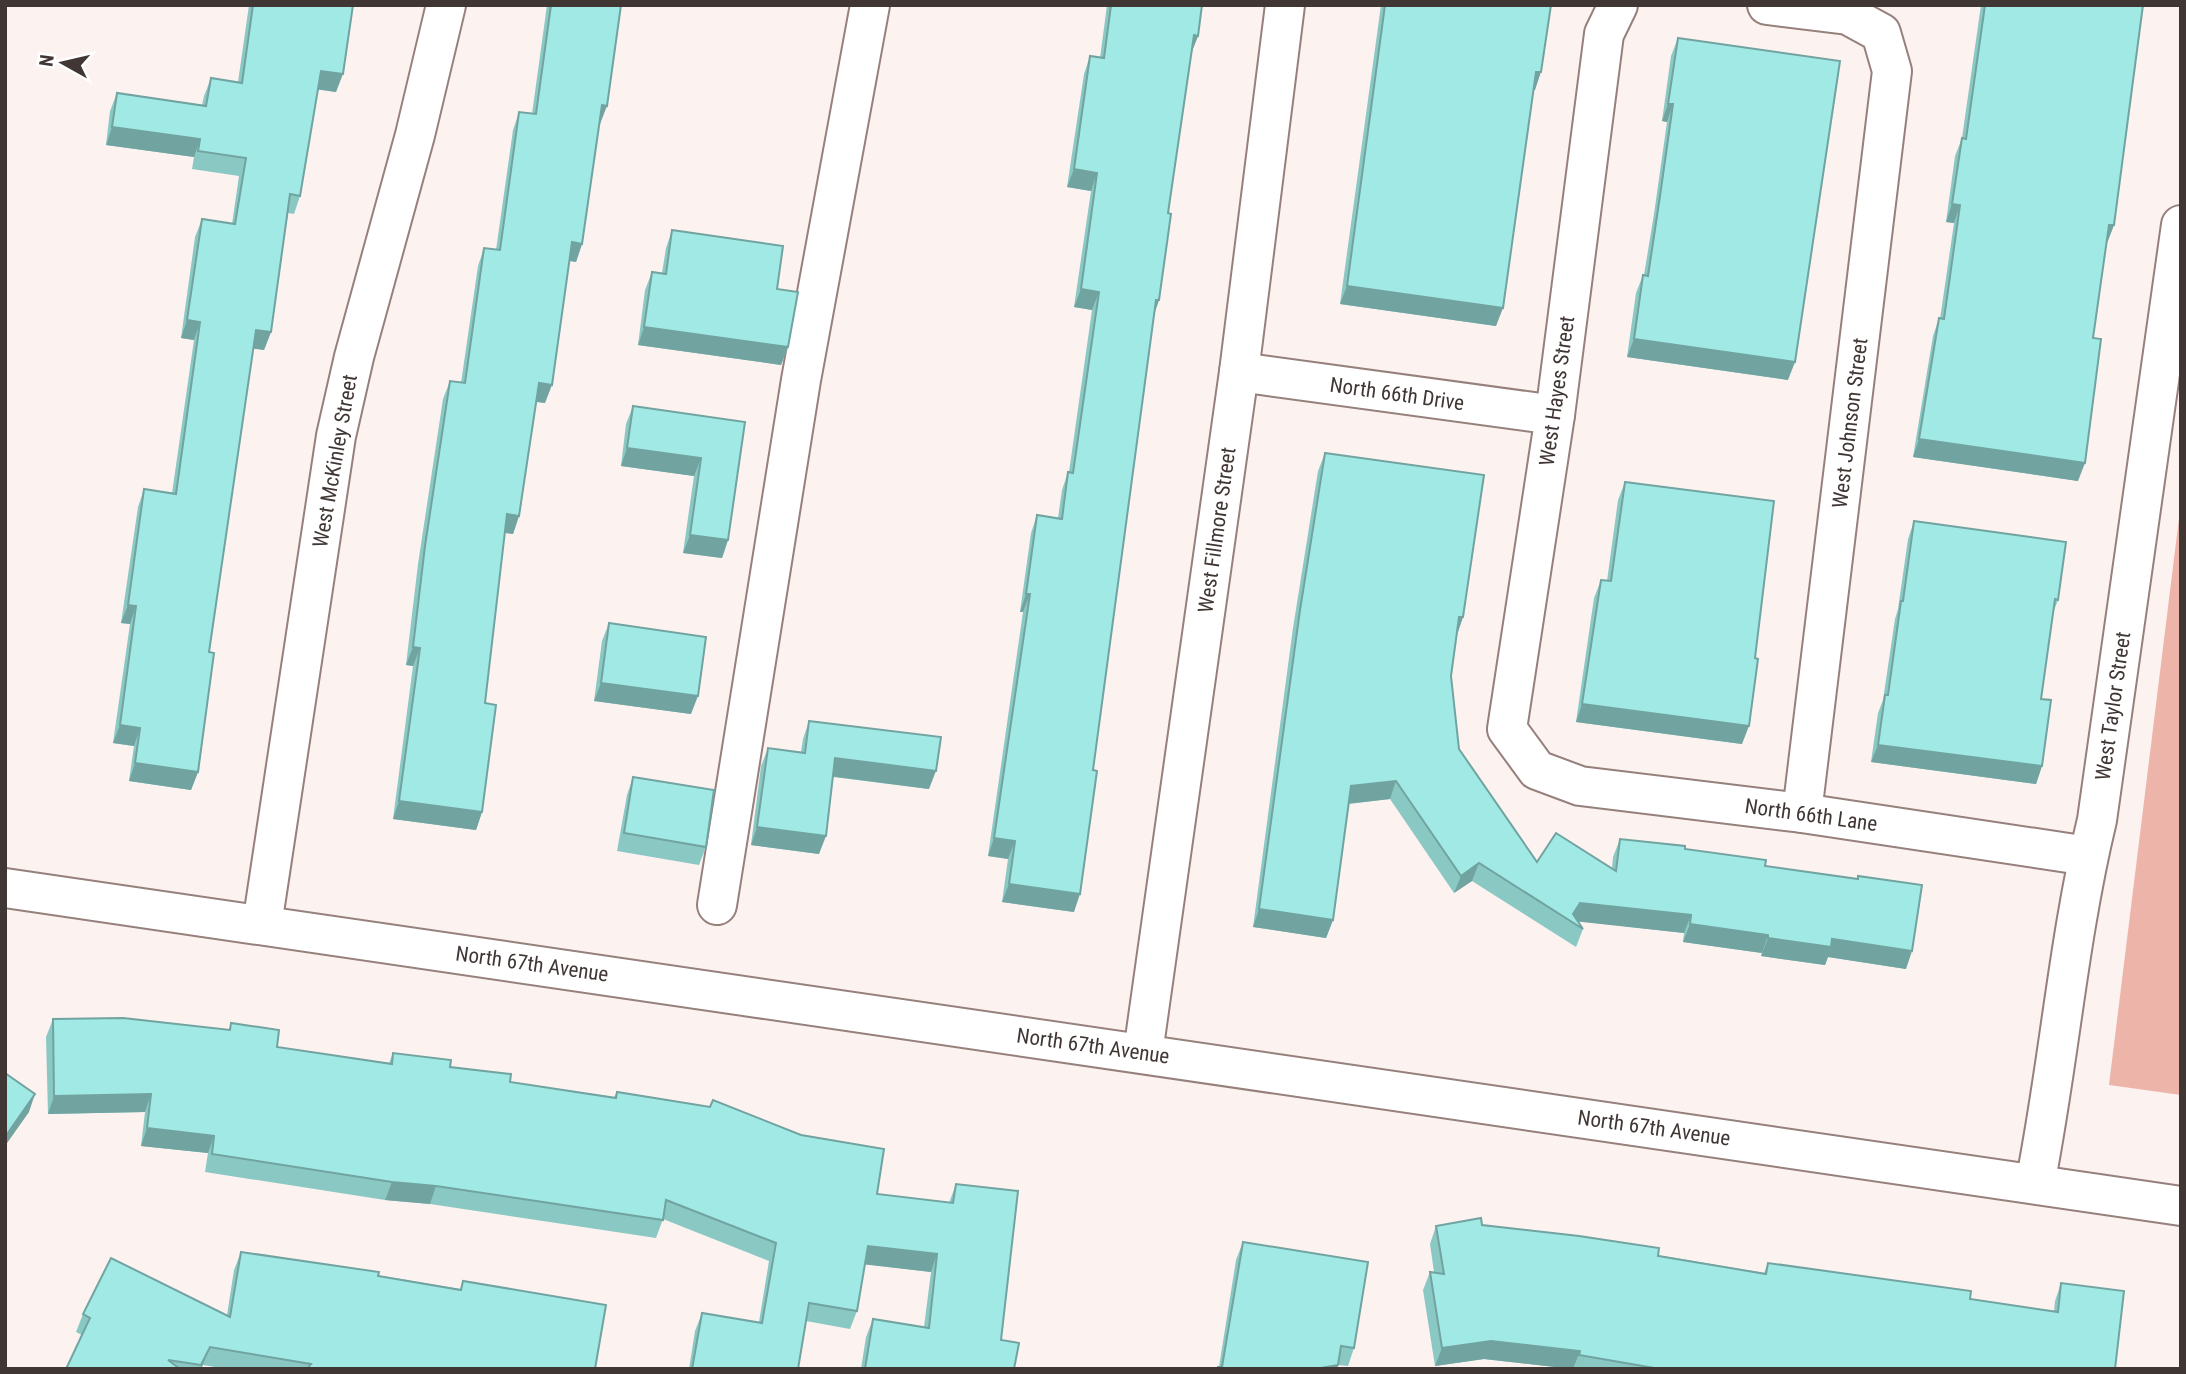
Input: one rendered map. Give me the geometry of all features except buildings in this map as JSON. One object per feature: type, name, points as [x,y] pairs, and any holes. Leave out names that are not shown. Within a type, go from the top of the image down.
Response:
[{"type":"street","name":"West McKinley Street","points":[[261,925],[336,436],[354,357],[415,135],[446,5]]},
{"type":"street","points":[[717,905],[801,380],[870,5]]},
{"type":"street","name":"West Fillmore Street","points":[[1143,1053],[1239,372],[1285,5]]},
{"type":"street","name":"West Hayes Street","points":[[1536,770],[1507,729],[1555,415],[1604,34],[1618,5]]},
{"type":"street","name":"West Johnson Street","points":[[1767,5],[1848,15],[1881,33],[1892,71],[1802,813]]},
{"type":"street","name":"West Taylor Street","points":[[2035,1184],[2050,1109],[2077,908],[2097,820],[2171,358],[2181,226]]},
{"type":"street","name":"North 66th Drive","points":[[1239,372],[1555,415]]},
{"type":"street","name":"North 66th Lane","points":[[1536,770],[1580,786],[1802,813],[2088,856]]},
{"type":"street","name":"North 67th Avenue","points":[[5,887],[2181,1206]]},
{"type":"shaded area","points":[[2181,502],[2181,1095],[2109,1085]]}]
